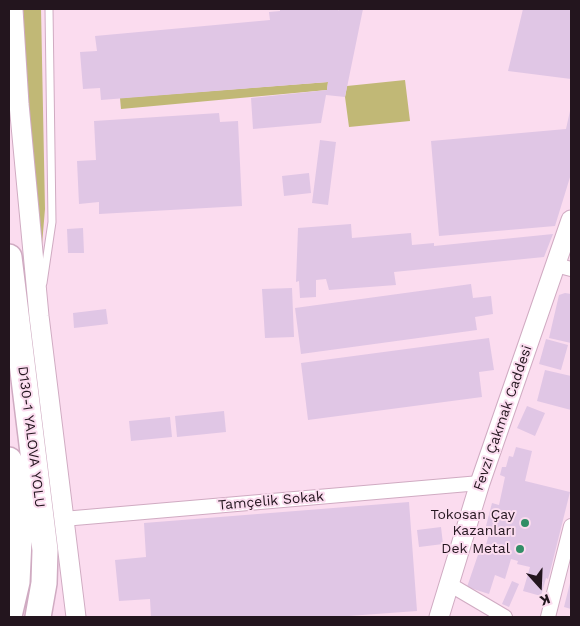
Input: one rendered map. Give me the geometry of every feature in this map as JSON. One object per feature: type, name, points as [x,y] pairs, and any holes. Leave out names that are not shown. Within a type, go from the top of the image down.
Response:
[{"type":"highway","name":"D130-1 YALOVA YOLU","points":[[9,257],[45,550],[44,583],[38,617]]},
{"type":"highway","points":[[9,460],[19,540],[17,582],[9,616]]},
{"type":"street","points":[[13,9],[19,104],[39,316],[76,617]]},
{"type":"street","name":"Fevzi Çakmak Caddesi","points":[[439,617],[480,483],[564,267],[571,220]]},
{"type":"street","name":"Tamçelik Sokak","points":[[63,519],[480,483]]},
{"type":"street","points":[[548,617],[571,526]]},
{"type":"street","points":[[449,584],[505,617]]},
{"type":"lane","points":[[39,316],[52,222],[49,9]]},
{"type":"shaded area","points":[[23,9],[41,9],[45,209],[41,257],[28,98]]},
{"type":"shaded area","points":[[405,80],[410,121],[349,127],[345,97],[347,86]]},
{"type":"shaded area","points":[[328,82],[327,90],[121,109],[120,98]]},
{"type":"building","points":[[280,9],[338,9],[338,11],[339,9],[363,9],[345,97],[326,95],[321,123],[253,129],[251,98],[327,90],[328,82],[101,100],[100,88],[83,89],[80,52],[97,51],[95,36],[270,20],[269,12],[280,11]]},
{"type":"building","points":[[523,9],[571,9],[571,79],[508,71]]},
{"type":"building","points":[[570,111],[571,174],[555,226],[439,236],[431,141],[566,129]]},
{"type":"building","points":[[219,113],[220,122],[238,121],[242,206],[99,214],[99,202],[79,204],[77,161],[96,160],[94,121]]},
{"type":"building","points":[[320,140],[336,142],[328,205],[312,203]]},
{"type":"building","points":[[309,173],[311,193],[284,196],[282,176]]},
{"type":"building","points":[[351,224],[352,238],[411,233],[412,245],[434,243],[434,246],[553,234],[544,257],[394,272],[396,285],[329,290],[326,279],[316,280],[316,297],[300,298],[299,281],[296,282],[298,228]]},
{"type":"building","points":[[83,228],[84,253],[68,253],[67,229]]},
{"type":"building","points":[[471,284],[473,298],[491,296],[493,314],[475,317],[477,330],[301,354],[295,308]]},
{"type":"building","points":[[292,288],[294,337],[265,338],[262,289]]},
{"type":"building","points":[[571,294],[571,343],[549,338],[559,295]]},
{"type":"building","points":[[106,309],[108,324],[74,328],[73,313]]},
{"type":"building","points":[[489,338],[494,370],[479,372],[482,397],[308,420],[301,363]]},
{"type":"building","points":[[546,339],[568,345],[561,370],[539,364]]},
{"type":"building","points":[[545,370],[571,376],[571,410],[537,401]]},
{"type":"building","points":[[527,406],[545,413],[535,436],[517,428]]},
{"type":"building","points":[[224,411],[226,432],[177,437],[175,416]]},
{"type":"building","points":[[170,417],[172,437],[131,441],[129,421]]},
{"type":"building","points":[[516,447],[532,451],[525,481],[570,492],[550,572],[548,579],[546,578],[541,596],[523,591],[530,567],[517,564],[518,561],[511,559],[505,579],[495,575],[489,594],[467,587],[480,549],[484,551],[491,528],[486,526],[492,503],[499,505],[505,477],[500,475],[502,467],[506,467],[509,456],[513,457]]},
{"type":"building","points":[[409,502],[417,611],[335,617],[151,617],[150,599],[119,601],[115,560],[146,557],[144,523]]},
{"type":"building","points":[[441,527],[443,544],[419,547],[417,530]]},
{"type":"building","points":[[571,579],[571,609],[564,607]]},
{"type":"building","points":[[512,581],[519,584],[509,607],[502,604]]},
{"type":"place","name":"Tokosan Çay Kazanları","points":[[525,523]]},
{"type":"place","name":"Dek Metal","points":[[520,549]]}]
